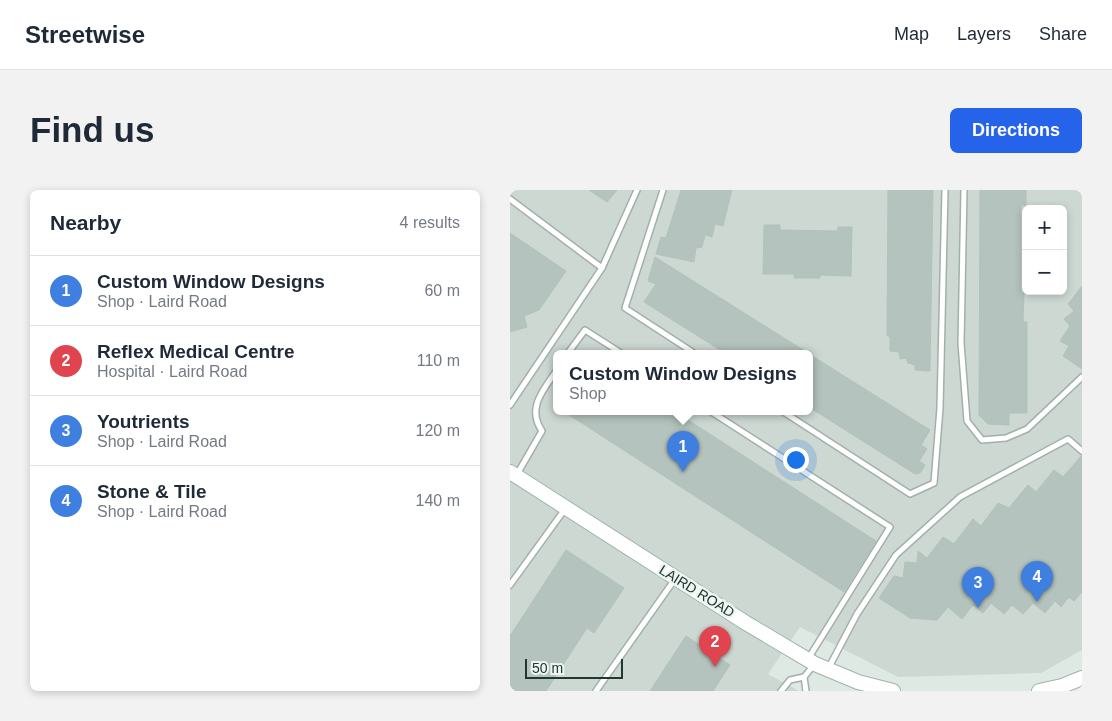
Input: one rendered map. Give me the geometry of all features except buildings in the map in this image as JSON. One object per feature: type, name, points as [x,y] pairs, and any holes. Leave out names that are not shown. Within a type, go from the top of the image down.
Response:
[{"type":"street","name":"LAIRD ROAD","points":[[513,474],[811,662],[858,682],[893,691]]},
{"type":"street","points":[[1038,691],[1062,686],[1082,678]]},
{"type":"lane","points":[[510,406],[602,268],[637,190]]},
{"type":"lane","points":[[663,190],[625,308],[689,350]]},
{"type":"lane","points":[[788,415],[910,494],[934,483],[940,408],[945,190]]},
{"type":"lane","points":[[964,190],[962,344],[968,421],[982,440],[1006,438],[1027,428],[1082,378]]},
{"type":"lane","points":[[510,199],[602,268]]},
{"type":"lane","points":[[570,350],[585,330],[616,350]]},
{"type":"lane","points":[[513,474],[542,430],[536,422],[536,409],[539,396],[553,376]]},
{"type":"lane","points":[[716,415],[890,527],[811,662],[804,677],[806,691]]},
{"type":"lane","points":[[828,669],[857,614],[896,555],[960,497],[1068,439],[1082,451]]},
{"type":"lane","points":[[510,586],[566,508]]},
{"type":"lane","points":[[596,691],[676,578]]},
{"type":"lane","points":[[781,691],[790,680],[804,677]]},
{"type":"shaded area","points":[[510,190],[1082,190],[1082,650],[1041,673],[898,677],[800,627],[768,674],[799,691],[510,691]]},
{"type":"place","name":"Custom Window Designs","points":[[683,472]]},
{"type":"place","name":"Stone & Tile","points":[[1037,602]]},
{"type":"place","name":"Youtrients","points":[[978,608]]},
{"type":"place","name":"Reflex Medical Centre","points":[[715,667]]}]
